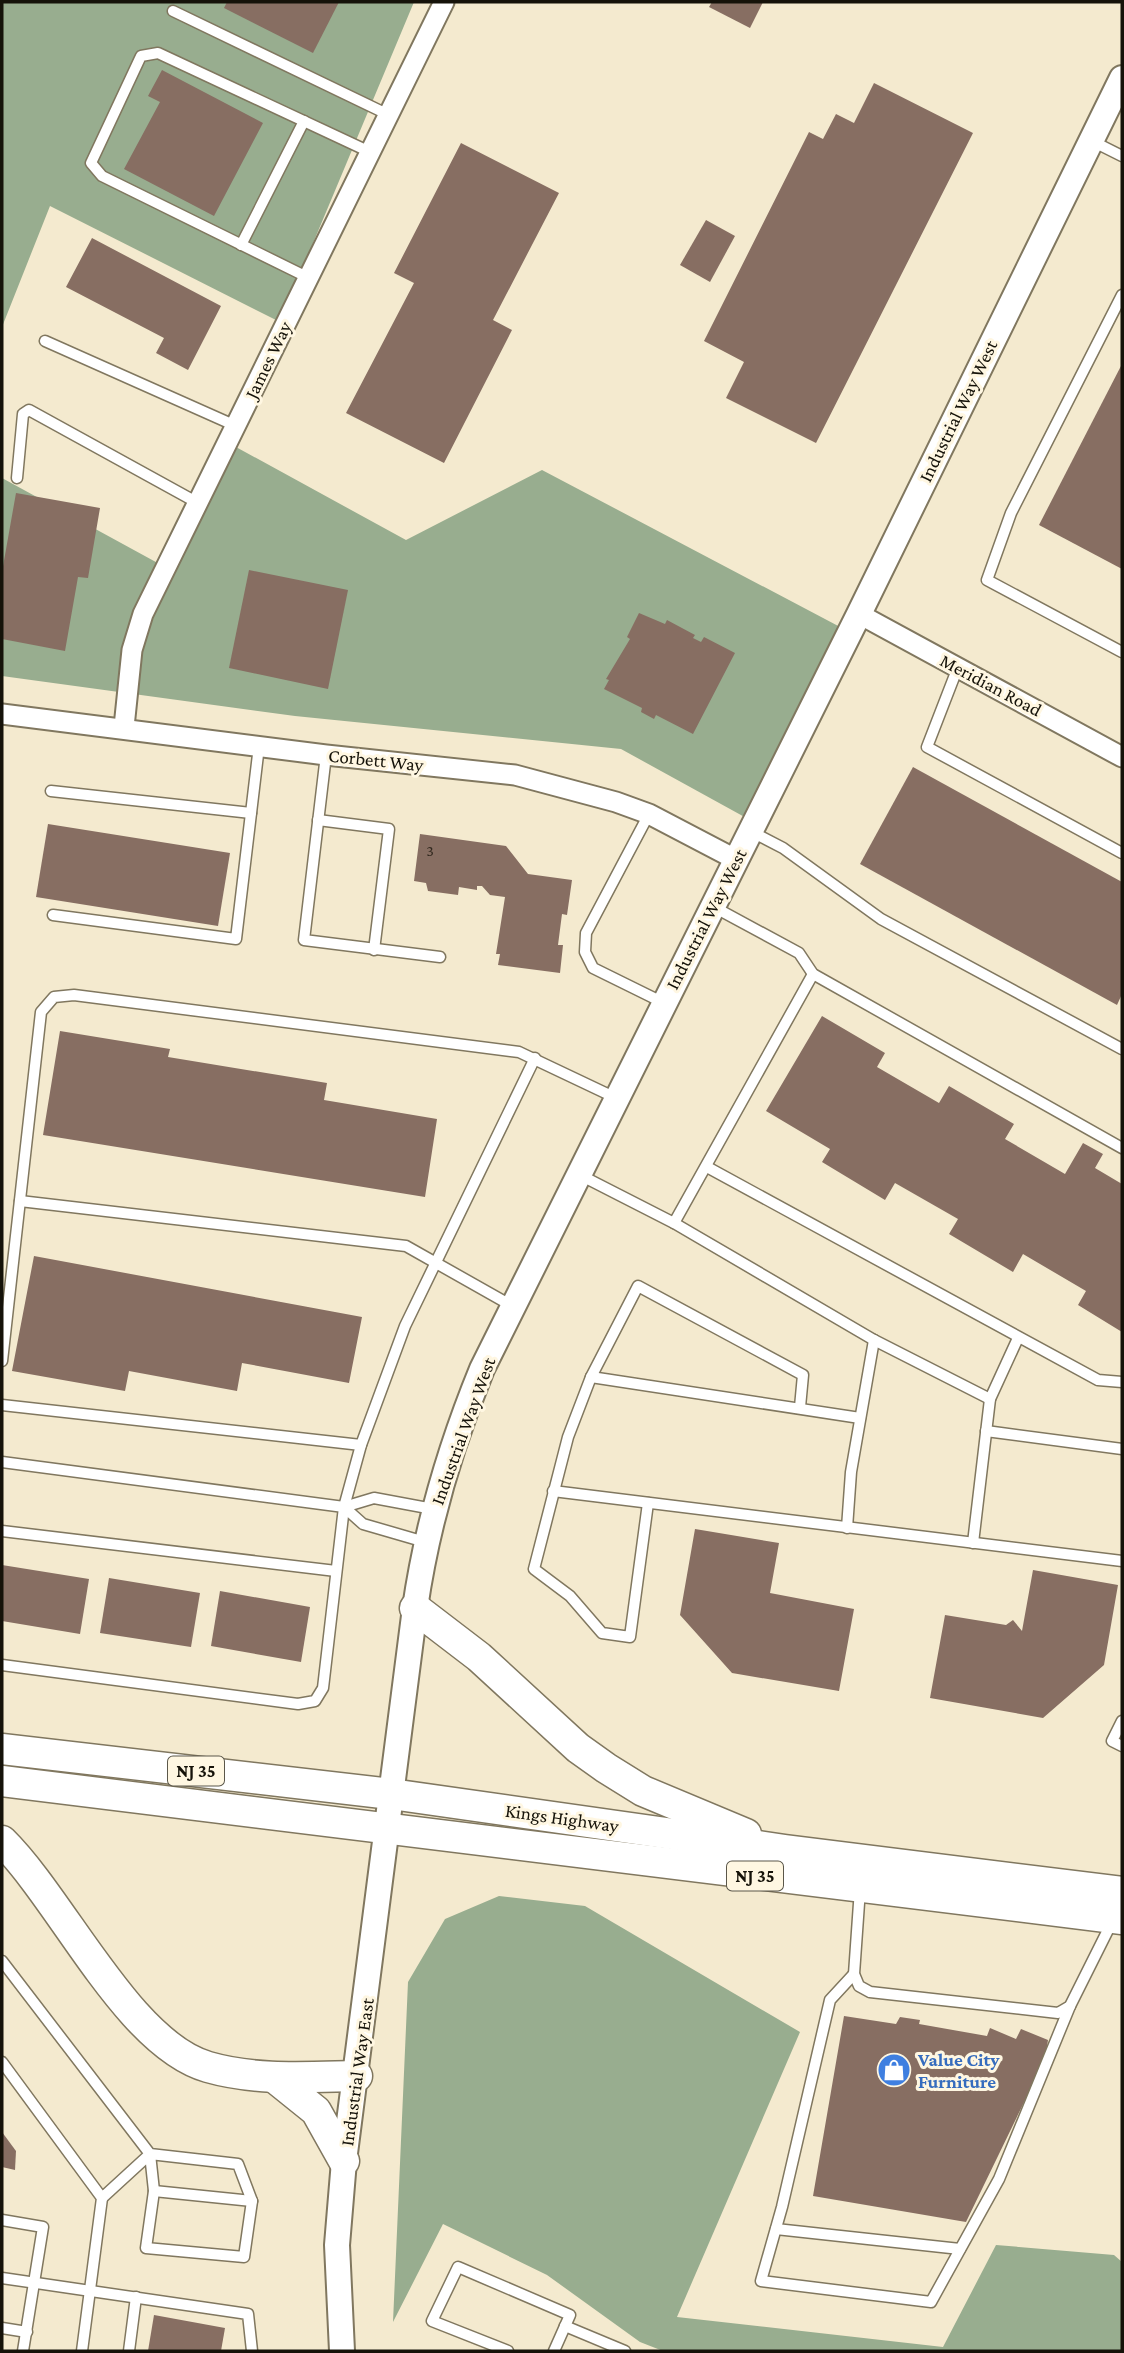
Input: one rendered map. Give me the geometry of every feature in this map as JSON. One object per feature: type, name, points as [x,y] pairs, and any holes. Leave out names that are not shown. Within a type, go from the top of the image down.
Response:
[{"type":"main road","points":[[415,1608],[479,1657],[578,1748],[606,1768],[643,1791],[785,1850]]},
{"type":"main road","name":"Kings Highway","points":[[2,1749],[391,1794],[785,1850],[1119,1910]]},
{"type":"main road","name":"Kings Highway","points":[[2,1782],[860,1889],[1119,1910]]},
{"type":"main road","points":[[2,1841],[36,1879],[133,2013],[164,2045],[207,2067],[275,2078],[357,2076]]},
{"type":"main road","points":[[275,2078],[316,2111],[344,2161]]},
{"type":"street","name":"James Way","points":[[124,727],[136,633],[444,2]]},
{"type":"street","name":"Industrial Way West","points":[[391,1794],[425,1542],[433,1509],[475,1387],[1122,78]]},
{"type":"street","name":"Meridian Road","points":[[859,614],[1121,754]]},
{"type":"street","name":"Corbett Way","points":[[2,715],[124,727],[259,747],[515,775],[568,787],[649,814],[735,859]]},
{"type":"street","name":"Industrial Way East","points":[[342,2351],[337,2245],[344,2161],[391,1794]]},
{"type":"lane","points":[[173,11],[389,115]]},
{"type":"lane","points":[[309,278],[102,176],[91,163],[141,56],[158,53],[370,152]]},
{"type":"lane","points":[[241,245],[304,121]]},
{"type":"lane","points":[[1091,141],[1122,156]]},
{"type":"lane","points":[[1122,295],[1011,513],[987,580],[1122,652]]},
{"type":"lane","points":[[45,341],[236,426]]},
{"type":"lane","points":[[17,478],[23,414],[29,410],[198,503]]},
{"type":"lane","points":[[958,667],[927,747],[1122,853]]},
{"type":"lane","points":[[53,915],[236,939],[259,747]]},
{"type":"lane","points":[[326,755],[304,940],[440,957]]},
{"type":"lane","points":[[51,791],[251,813]]},
{"type":"lane","points":[[649,814],[586,933],[585,951],[593,968],[664,1003]]},
{"type":"lane","points":[[318,820],[389,829],[374,950]]},
{"type":"lane","points":[[751,832],[783,848],[881,919],[1122,1049]]},
{"type":"lane","points":[[712,906],[799,953],[813,974],[1122,1148]]},
{"type":"lane","points":[[674,1223],[813,974]]},
{"type":"lane","points":[[2,1360],[41,1012],[54,998],[74,995],[519,1052],[617,1098]]},
{"type":"lane","points":[[2,1665],[298,1704],[315,1700],[324,1688],[344,1507],[361,1446],[405,1326],[535,1058]]},
{"type":"lane","points":[[707,1167],[1098,1380],[1122,1382]]},
{"type":"lane","points":[[580,1175],[674,1223],[874,1340],[990,1399]]},
{"type":"lane","points":[[20,1201],[406,1246],[437,1261],[514,1308]]},
{"type":"lane","points":[[648,1503],[630,1637],[602,1633],[570,1597],[534,1569],[568,1437],[591,1377],[638,1286],[803,1375],[800,1407]]},
{"type":"lane","points":[[972,1543],[990,1399],[1018,1338]]},
{"type":"lane","points":[[847,1528],[851,1472],[874,1340]]},
{"type":"lane","points":[[591,1377],[860,1418]]},
{"type":"lane","points":[[2,1405],[361,1446]]},
{"type":"lane","points":[[986,1432],[1122,1449]]},
{"type":"lane","points":[[2,1462],[344,1507],[374,1498],[433,1509]]},
{"type":"lane","points":[[553,1491],[1122,1562]]},
{"type":"lane","points":[[344,1507],[363,1524],[425,1542]]},
{"type":"lane","points":[[2,1531],[336,1571]]},
{"type":"lane","points":[[1122,1721],[1112,1741],[1122,1746]]},
{"type":"lane","points":[[860,1889],[854,1974],[859,1986],[870,1992],[1058,2014],[1070,2006]]},
{"type":"lane","points":[[854,1974],[830,2000],[761,2281],[931,2302],[999,2179],[1070,2006],[1119,1910]]},
{"type":"lane","points":[[2,1961],[150,2154],[154,2191],[146,2248],[244,2257],[252,2201],[238,2164],[150,2154],[102,2198],[82,2351]]},
{"type":"lane","points":[[2,2062],[102,2198]]},
{"type":"lane","points":[[154,2191],[252,2201]]},
{"type":"lane","points":[[2,2220],[43,2227],[23,2351]]},
{"type":"lane","points":[[776,2228],[960,2249]]},
{"type":"lane","points":[[508,2351],[432,2320],[458,2267],[570,2315],[554,2351]]},
{"type":"lane","points":[[2,2278],[247,2314],[252,2351]]},
{"type":"lane","points":[[129,2351],[136,2297]]},
{"type":"lane","points":[[565,2326],[625,2351]]},
{"type":"lane","points":[[2,2328],[27,2332]]},
{"type":"green space","points":[[2,2],[414,2],[280,322],[50,206],[2,327]]},
{"type":"green space","points":[[225,441],[406,540],[542,470],[842,628],[750,820],[621,749],[295,716],[2,676],[2,478],[165,567]]},
{"type":"green space","points":[[499,1896],[585,1906],[800,2032],[677,2317],[943,2347],[996,2245],[1114,2255],[1122,2262],[1122,2351],[663,2351],[640,2342],[547,2275],[443,2224],[393,2322],[408,1982],[445,1919]]},
{"type":"building","points":[[227,2],[339,2],[313,53],[224,8]]},
{"type":"building","points":[[712,2],[763,2],[750,28],[709,7]]},
{"type":"building","points":[[162,70],[263,123],[214,216],[124,169],[160,102],[148,96]]},
{"type":"building","points":[[874,83],[973,133],[816,443],[726,398],[744,362],[704,341],[809,132],[823,139],[836,114],[854,123]]},
{"type":"building","points":[[461,143],[559,193],[493,320],[512,330],[444,463],[346,413],[414,283],[394,273]]},
{"type":"building","points":[[706,220],[735,236],[710,282],[680,265]]},
{"type":"building","points":[[92,238],[221,306],[188,370],[156,353],[164,338],[66,287]]},
{"type":"building","points":[[1122,364],[1122,569],[1039,525]]},
{"type":"building","points":[[16,493],[100,508],[88,578],[78,577],[65,651],[2,639],[2,572]]},
{"type":"building","points":[[249,570],[348,590],[328,689],[229,668]]},
{"type":"building","points":[[639,613],[665,624],[667,620],[695,635],[693,638],[701,642],[704,637],[735,653],[693,734],[656,715],[654,719],[641,712],[642,708],[604,689],[609,680],[606,679],[630,639],[627,637]]},
{"type":"building","points":[[913,767],[1122,882],[1122,994],[1117,1005],[860,864]]},
{"type":"building","points":[[48,824],[230,853],[218,926],[36,897]]},
{"type":"building","points":[[420,834],[506,846],[528,874],[572,880],[567,915],[562,914],[558,945],[563,945],[560,973],[498,965],[500,954],[496,954],[505,897],[490,895],[482,886],[477,886],[477,890],[459,887],[458,895],[428,891],[426,883],[414,881]]},
{"type":"building","points":[[822,1016],[885,1053],[877,1067],[939,1103],[949,1086],[1014,1124],[1005,1139],[1065,1174],[1083,1143],[1103,1154],[1095,1168],[1122,1184],[1122,1332],[1078,1305],[1086,1291],[1023,1254],[1013,1272],[949,1234],[958,1219],[895,1183],[885,1200],[822,1162],[830,1149],[766,1111]]},
{"type":"building","points":[[60,1031],[170,1049],[168,1057],[327,1083],[324,1100],[437,1119],[425,1197],[43,1135]]},
{"type":"building","points":[[34,1256],[362,1317],[349,1383],[242,1363],[237,1391],[129,1371],[125,1391],[12,1371]]},
{"type":"building","points":[[695,1529],[779,1543],[770,1593],[854,1609],[839,1691],[732,1673],[680,1615]]},
{"type":"building","points":[[2,1565],[89,1579],[80,1634],[2,1621]]},
{"type":"building","points":[[1033,1570],[1118,1585],[1104,1665],[1043,1718],[930,1698],[945,1615],[1006,1625],[1013,1620],[1022,1631]]},
{"type":"building","points":[[109,1578],[200,1593],[191,1647],[100,1633]]},
{"type":"building","points":[[220,1591],[310,1607],[301,1662],[211,1646]]},
{"type":"building","points":[[844,2016],[896,2024],[900,2017],[920,2020],[919,2024],[987,2036],[990,2028],[1016,2039],[1021,2029],[1048,2040],[1045,2059],[966,2222],[813,2196]]},
{"type":"building","points":[[2,2132],[16,2151],[15,2170],[2,2167]]},
{"type":"building","points":[[154,2315],[225,2328],[221,2351],[148,2351]]},
{"type":"place","name":"Value City Furniture","points":[[894,2070]]}]
